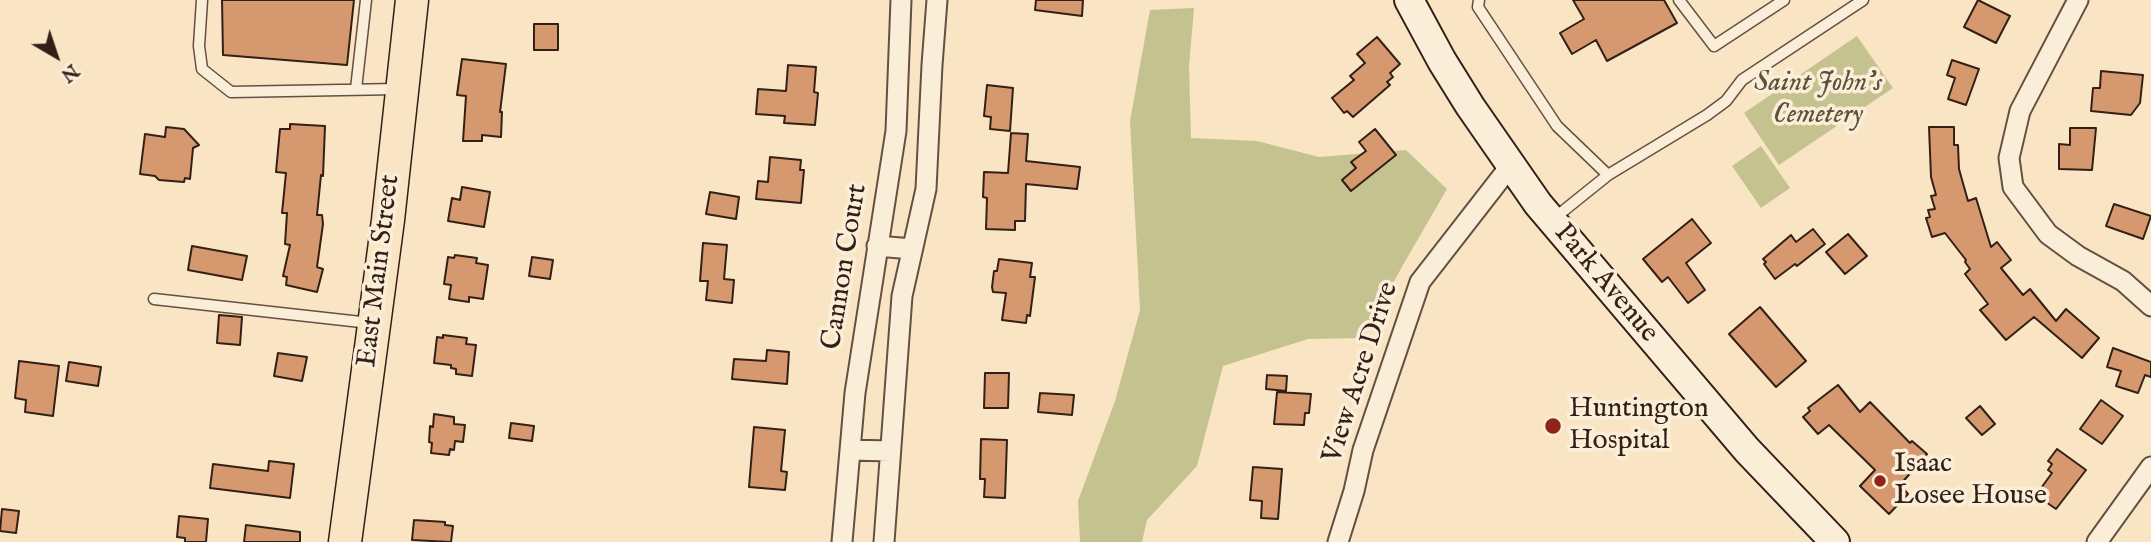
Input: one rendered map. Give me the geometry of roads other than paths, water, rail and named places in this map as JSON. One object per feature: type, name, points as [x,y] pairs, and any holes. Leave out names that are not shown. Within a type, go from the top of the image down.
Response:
[{"type":"main road","name":"East Main Street","points":[[345,542],[388,220],[412,0]]},
{"type":"main road","name":"Park Avenue","points":[[1409,0],[1469,106],[1552,220],[1747,450],[1835,542]]},
{"type":"street","name":"Cannon Court","points":[[842,542],[855,393],[895,131],[901,0]]},
{"type":"street","points":[[884,542],[902,296],[926,189],[937,0]]},
{"type":"street","points":[[2078,0],[2020,111],[2009,158],[2013,187],[2048,234],[2078,256],[2123,281],[2151,306]]},
{"type":"street","points":[[898,67],[932,65]]},
{"type":"street","name":"View Acre Drive","points":[[1338,542],[1363,450],[1420,282],[1511,165]]},
{"type":"street","points":[[877,246],[912,249]]},
{"type":"street","points":[[850,450],[890,451]]},
{"type":"street","points":[[2097,542],[2151,467]]},
{"type":"lane","points":[[202,0],[199,46],[202,69],[231,92],[402,90]]},
{"type":"lane","points":[[356,89],[366,0]]},
{"type":"lane","points":[[1479,0],[1478,7],[1557,126],[1608,175]]},
{"type":"lane","points":[[1679,0],[1714,46],[1784,0]]},
{"type":"lane","points":[[1552,220],[1608,175],[1726,101],[1742,80],[1863,0]]},
{"type":"lane","points":[[154,299],[374,324]]},
{"type":"place","name":"Huntington Hospital","points":[[1553,426]]},
{"type":"place","name":"Isaac Losee House","points":[[1880,481]]},
{"type":"park label","name":"Saint John's Cemetery","points":[[1818,100]]}]
